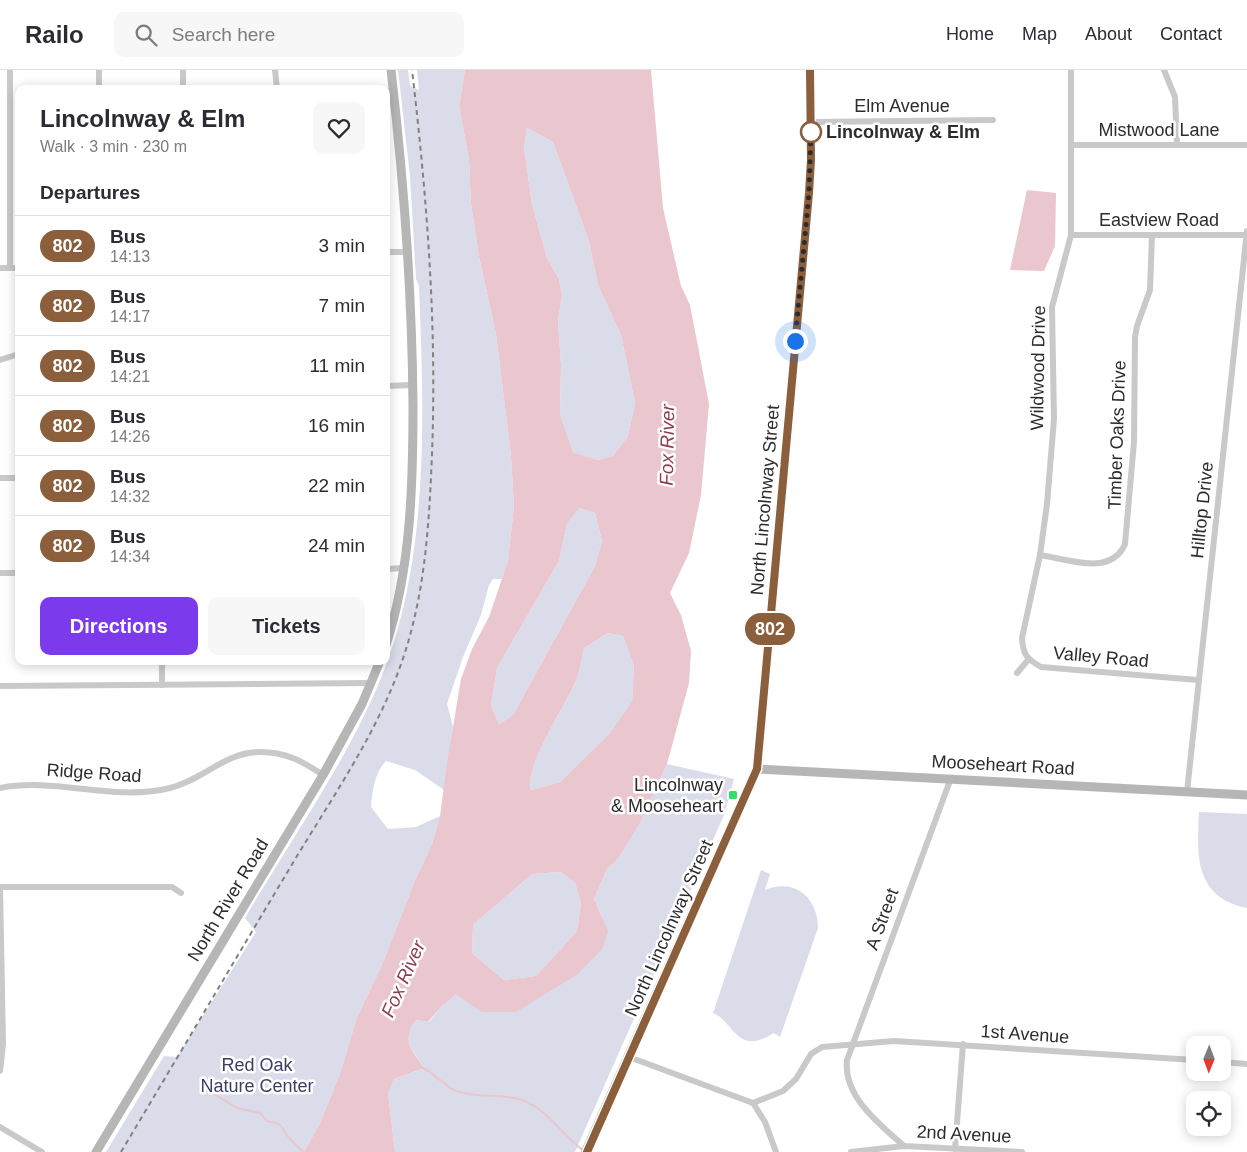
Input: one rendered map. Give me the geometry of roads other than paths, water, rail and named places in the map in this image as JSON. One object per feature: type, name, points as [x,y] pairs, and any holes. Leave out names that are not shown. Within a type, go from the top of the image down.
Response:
[{"type":"main road","points":[[390,628],[404,568],[410,500],[413,385],[409,252],[391,70]]},
{"type":"main road","name":"North Lincolnway Street","points":[[586,1152],[757,769],[809,193],[810,70]]},
{"type":"main road","name":"North River Road","points":[[96,1152],[323,775],[372,683],[379,665]]},
{"type":"main road","name":"Mooseheart Road","points":[[757,769],[951,778],[1247,796]]},
{"type":"street","points":[[10,70],[10,268]]},
{"type":"street","points":[[99,70],[99,85]]},
{"type":"street","points":[[183,70],[183,85]]},
{"type":"street","points":[[275,70],[276,85]]},
{"type":"street","name":"Wildwood Drive","points":[[1030,607],[1047,504],[1054,419],[1052,308],[1071,235],[1071,70]]},
{"type":"street","points":[[1164,70],[1175,97],[1177,145]]},
{"type":"street","name":"Elm Avenue","points":[[811,122],[993,120]]},
{"type":"street","name":"Mistwood Lane","points":[[1071,145],[1247,145]]},
{"type":"street","name":"Hilltop Drive","points":[[1187,792],[1247,230]]},
{"type":"street","name":"Eastview Road","points":[[1071,235],[1246,235]]},
{"type":"street","name":"Timber Oaks Drive","points":[[1040,555],[1094,564],[1104,563],[1121,553],[1125,544],[1134,442],[1135,337],[1150,290],[1152,235]]},
{"type":"street","points":[[390,252],[409,252]]},
{"type":"street","points":[[0,268],[15,268]]},
{"type":"street","points":[[0,360],[15,355]]},
{"type":"street","points":[[390,386],[413,385]]},
{"type":"street","points":[[0,478],[15,478]]},
{"type":"street","points":[[390,568],[404,568]]},
{"type":"street","points":[[0,573],[15,572]]},
{"type":"street","name":"Valley Road","points":[[1030,607],[1022,638],[1023,651],[1028,660],[1041,667],[1198,680]]},
{"type":"street","points":[[1017,673],[1028,660]]},
{"type":"street","points":[[162,665],[162,684]]},
{"type":"street","points":[[0,686],[372,683]]},
{"type":"street","name":"Ridge Road","points":[[0,788],[41,784],[89,791],[156,791],[198,778],[231,758],[258,752],[286,754],[323,775]]},
{"type":"street","name":"A Street","points":[[845,1072],[847,1060],[951,778]]},
{"type":"street","points":[[0,1071],[3,1044],[1,887],[172,887],[182,893]]},
{"type":"street","name":"1st Avenue","points":[[753,1103],[783,1091],[796,1079],[811,1054],[822,1047],[894,1041],[1186,1059]]},
{"type":"street","points":[[954,1149],[963,1044]]},
{"type":"street","points":[[629,1056],[753,1103],[765,1122],[776,1152]]},
{"type":"street","points":[[1231,1063],[1247,1064]]},
{"type":"street","name":"2nd Avenue","points":[[845,1072],[857,1099],[875,1120],[904,1146]]},
{"type":"street","points":[[0,1127],[42,1152]]},
{"type":"street","name":"2nd Avenue","points":[[851,1152],[904,1146],[1022,1152]]},
{"type":"water","name":"Fox River","points":[[465,70],[651,70],[663,208],[681,286],[690,305],[709,404],[701,495],[689,553],[670,593],[681,615],[691,651],[689,683],[667,764],[640,823],[618,859],[607,869],[594,899],[608,931],[602,949],[578,974],[516,1012],[481,1012],[456,994],[428,1022],[416,1020],[409,1034],[409,1040],[412,1050],[424,1068],[394,1079],[388,1093],[395,1152],[304,1152],[320,1123],[341,1071],[357,1017],[381,967],[414,883],[432,844],[440,816],[461,679],[472,649],[489,617],[508,561],[514,506],[511,456],[496,334],[479,257],[471,204],[469,160],[459,106]],"holes":[[[527,128],[553,142],[589,241],[598,285],[621,335],[635,403],[628,436],[613,456],[598,460],[573,452],[560,414],[561,364],[558,321],[562,295],[559,279],[547,258],[532,204],[524,148]],[[579,508],[595,513],[602,541],[595,566],[513,715],[499,724],[491,706],[497,668],[559,561],[567,524]],[[608,633],[623,636],[634,666],[632,701],[610,733],[560,782],[531,790],[530,780],[534,766],[577,678],[584,648]],[[561,872],[575,883],[581,903],[577,931],[536,976],[504,980],[472,953],[473,925],[532,874]]]},
{"type":"water","points":[[1027,190],[1056,193],[1055,246],[1044,271],[1010,270]]},
{"type":"waterway","points":[[423,1068],[447,1086],[463,1093],[511,1097],[529,1103],[551,1119],[584,1151]]},
{"type":"waterway","points":[[201,1086],[237,1108],[260,1113],[267,1121],[278,1124],[303,1152]]},
{"type":"railway","points":[[121,1152],[365,742],[390,693],[400,667],[415,615],[424,562],[431,481],[433,358],[430,262],[412,70]]},
{"type":"place","name":"Lincolnway & Elm","points":[[811,132]]},
{"type":"place","name":"Lincolnway & Mooseheart","points":[[733,795]]},
{"type":"park label","name":"Red Oak Nature Center","points":[[257,1075]]}]
